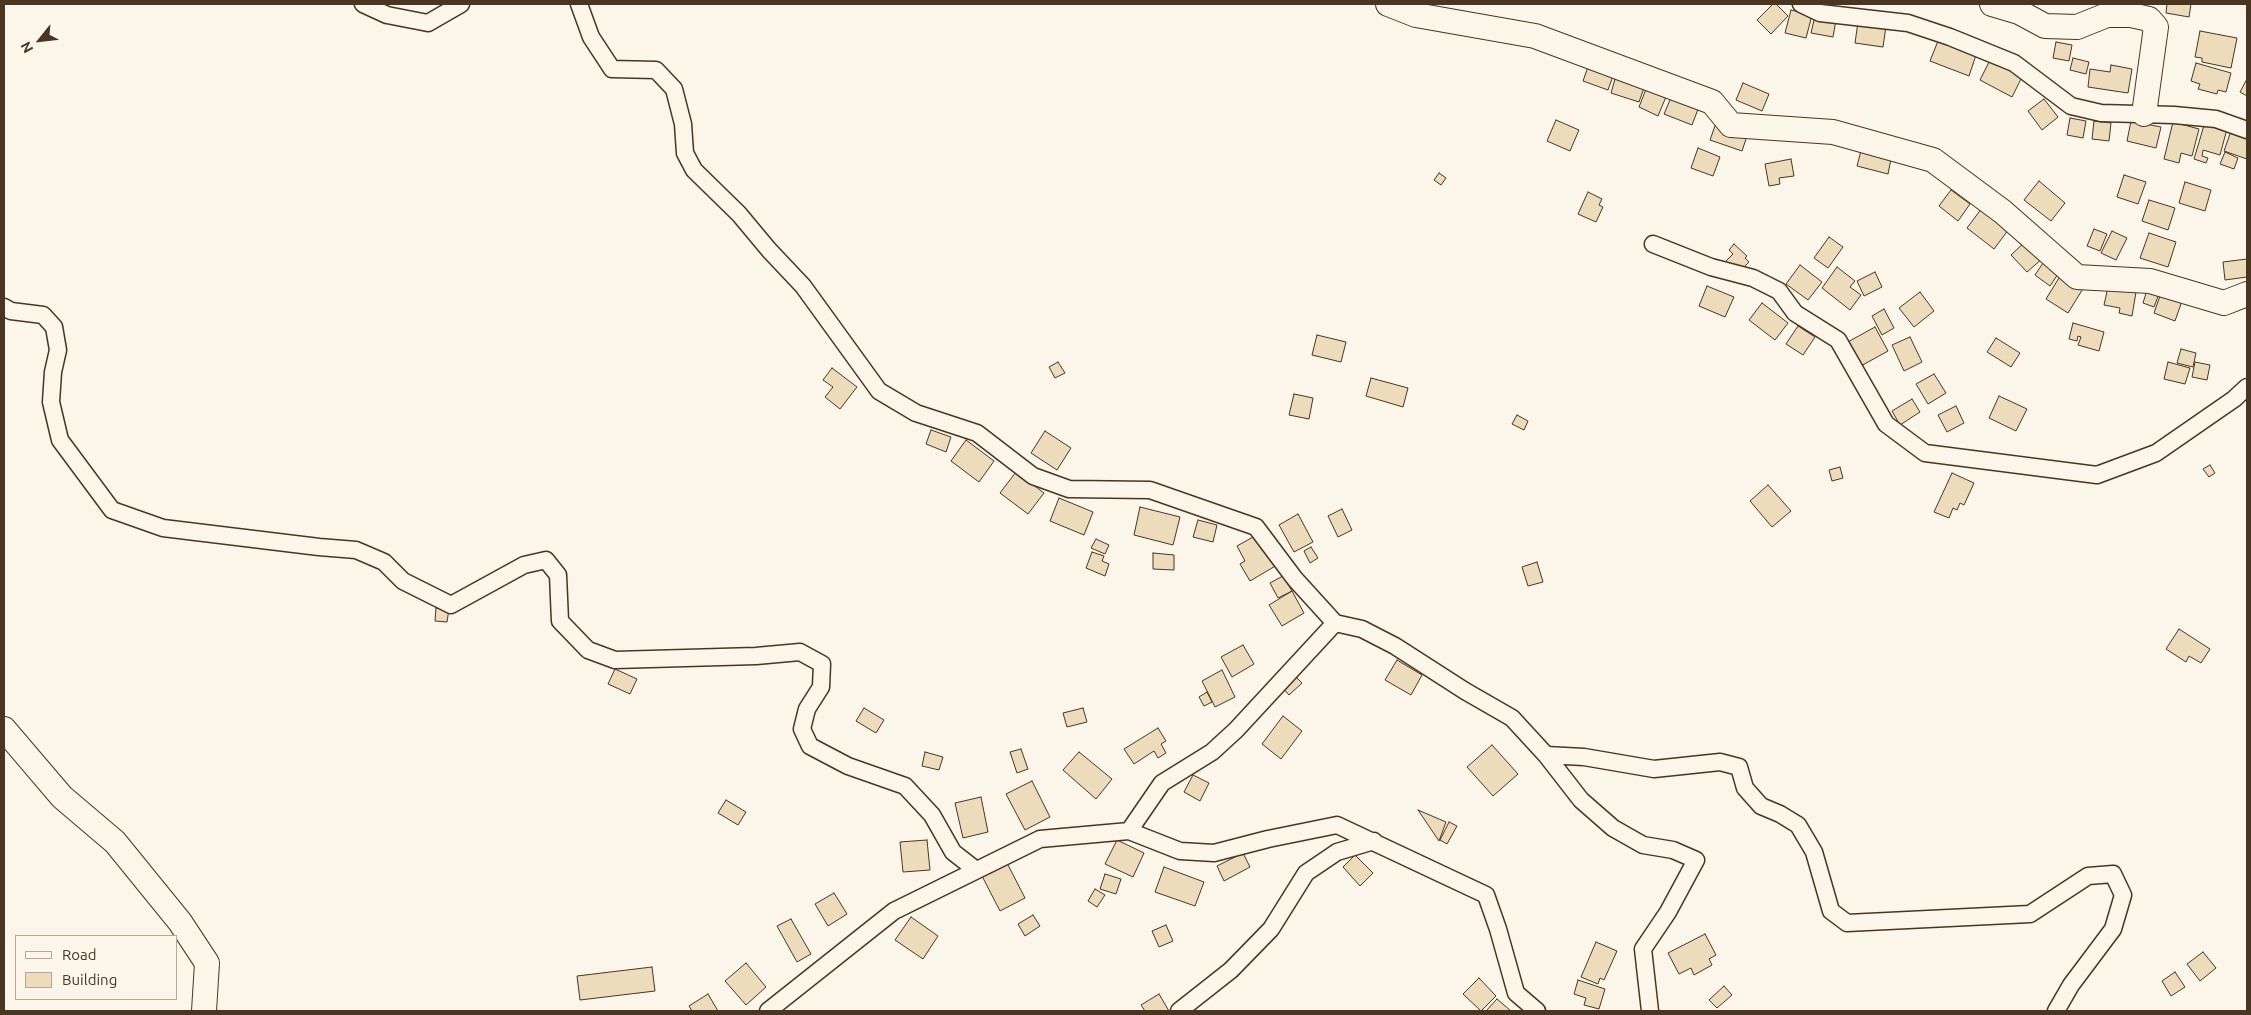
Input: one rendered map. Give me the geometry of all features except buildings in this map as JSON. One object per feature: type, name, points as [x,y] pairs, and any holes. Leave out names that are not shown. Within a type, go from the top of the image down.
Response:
[{"type":"street","points":[[363,4],[387,15],[428,23],[462,4]]},
{"type":"street","points":[[578,4],[591,38],[612,69],[656,70],[674,89],[683,124],[685,153],[694,170],[739,214],[803,286],[879,391],[916,413],[977,433],[1033,476],[1069,489],[1150,490],[1256,527],[1295,579],[1335,623],[1362,630],[1395,646],[1465,691],[1512,718],[1546,754],[1581,800],[1613,828],[1643,845],[1673,850],[1696,860],[1668,912],[1643,949],[1650,1011]]},
{"type":"street","points":[[1388,4],[1416,15],[1535,36],[1712,102],[1731,125],[1833,132],[1933,160],[2003,212],[2077,277],[2150,282],[2224,303],[2247,294]]},
{"type":"street","points":[[1802,4],[1820,13],[1908,23],[1950,37],[2014,64],[2071,106],[2101,113],[2174,114],[2216,119],[2247,130]]},
{"type":"street","points":[[1992,4],[2019,12],[2045,26],[2077,26],[2107,15],[2131,15],[2149,19],[2156,27],[2144,114]]},
{"type":"street","points":[[1653,244],[1711,267],[1753,278],[1779,291],[1795,313],[1838,340],[1886,424],[1925,453],[2097,475],[2156,453],[2234,399],[2247,387]]},
{"type":"street","points":[[4,307],[11,311],[43,315],[54,327],[58,350],[53,372],[51,402],[60,440],[112,510],[163,528],[356,550],[384,562],[403,582],[451,605],[524,565],[546,560],[558,575],[560,621],[588,650],[615,660],[756,656],[800,652],[822,664],[821,687],[807,709],[802,729],[810,746],[848,766],[905,786],[932,815],[953,852],[976,870]]},
{"type":"street","points":[[1129,831],[1162,783],[1212,752],[1236,730],[1292,667],[1335,623]]},
{"type":"street","points":[[4,729],[62,797],[115,842],[180,922],[207,963],[204,1011]]},
{"type":"street","points":[[1546,754],[1584,757],[1654,769],[1720,762],[1739,767],[1745,788],[1761,806],[1780,814],[1798,826],[1814,852],[1831,911],[1847,923],[2030,914],[2088,876],[2113,874],[2123,895],[2113,929],[2071,985],[2056,1011]]},
{"type":"street","points":[[768,1011],[894,911],[1040,839],[1129,831],[1180,851],[1214,853],[1268,839],[1337,825],[1486,895],[1498,928],[1516,993],[1537,1011]]},
{"type":"street","points":[[1179,1011],[1231,970],[1271,929],[1306,873],[1336,852],[1374,841]]}]
